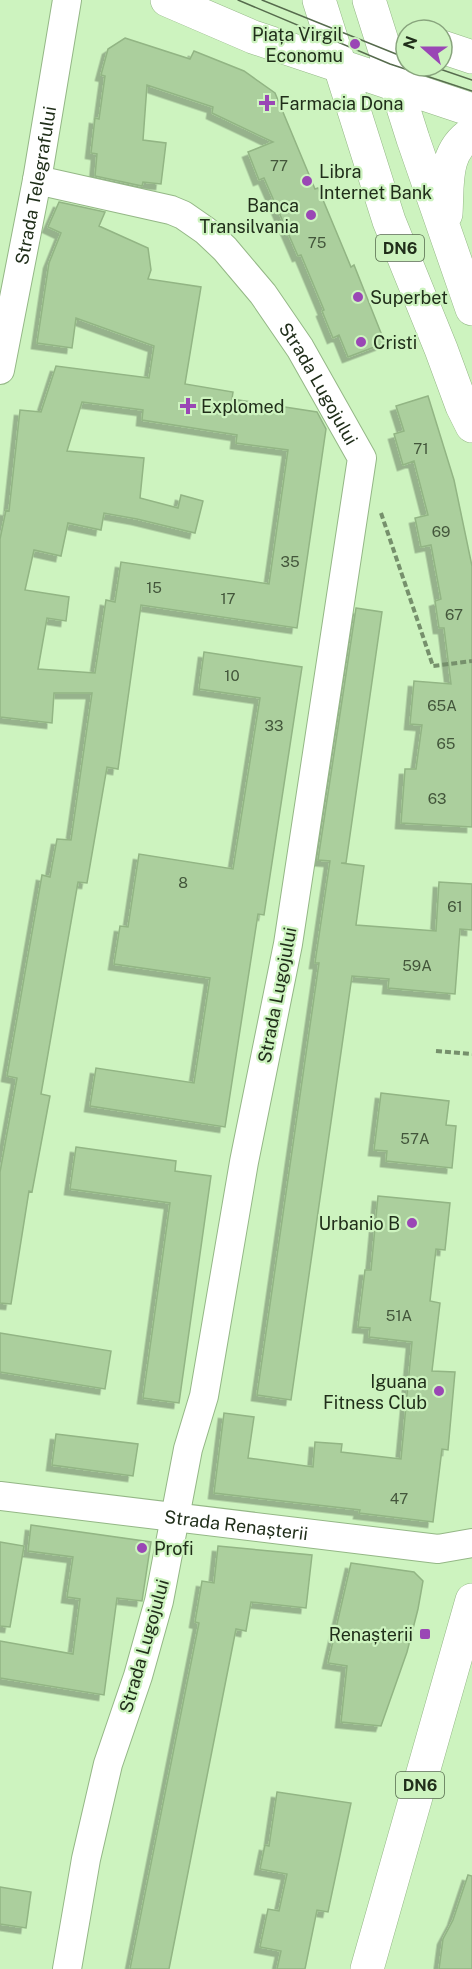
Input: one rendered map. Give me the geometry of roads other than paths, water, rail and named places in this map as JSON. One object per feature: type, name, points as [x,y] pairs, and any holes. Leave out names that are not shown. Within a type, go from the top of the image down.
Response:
[{"type":"main road","points":[[167,0],[253,37],[472,110]]},
{"type":"main road","points":[[318,1],[384,19]]},
{"type":"main road","name":"DN6","points":[[318,1],[389,221],[472,426]]},
{"type":"main road","name":"DN6","points":[[384,19],[396,85],[472,309]]},
{"type":"main road","points":[[454,50],[472,57]]},
{"type":"main road","points":[[445,231],[450,160],[461,140],[472,133]]},
{"type":"main road","name":"DN6","points":[[367,1969],[472,1600]]},
{"type":"street","name":"Strada Telegrafului","points":[[0,370],[37,180],[67,0]]},
{"type":"street","name":"Strada Lugojului","points":[[37,180],[171,210],[183,215],[206,231],[225,249],[263,294],[294,339],[362,458],[288,944],[244,1162],[204,1396],[188,1449],[159,1601],[138,1676],[108,1764],[86,1859],[67,1969]]},
{"type":"street","name":"Strada Renașterii","points":[[0,1496],[438,1549],[472,1543]]},
{"type":"tram line","points":[[238,0],[390,64],[472,91]]},
{"type":"tram line","points":[[262,0],[394,53]]},
{"type":"tram line","points":[[454,74],[472,80]]},
{"type":"place","name":"Piața Virgil Economu","points":[[355,44]]},
{"type":"place","name":"Farmacia Dona","points":[[267,103]]},
{"type":"place","name":"Libra Internet Bank","points":[[307,181]]},
{"type":"place","name":"Banca Transilvania","points":[[311,215]]},
{"type":"place","name":"Superbet","points":[[358,297]]},
{"type":"place","name":"Cristi","points":[[361,342]]},
{"type":"place","name":"Explomed","points":[[188,406]]},
{"type":"place","name":"Urbanio B","points":[[412,1223]]},
{"type":"place","name":"Iguana Fitness Club","points":[[439,1391]]},
{"type":"place","name":"Profi","points":[[142,1548]]},
{"type":"place","name":"Renașterii","points":[[425,1634]]}]
